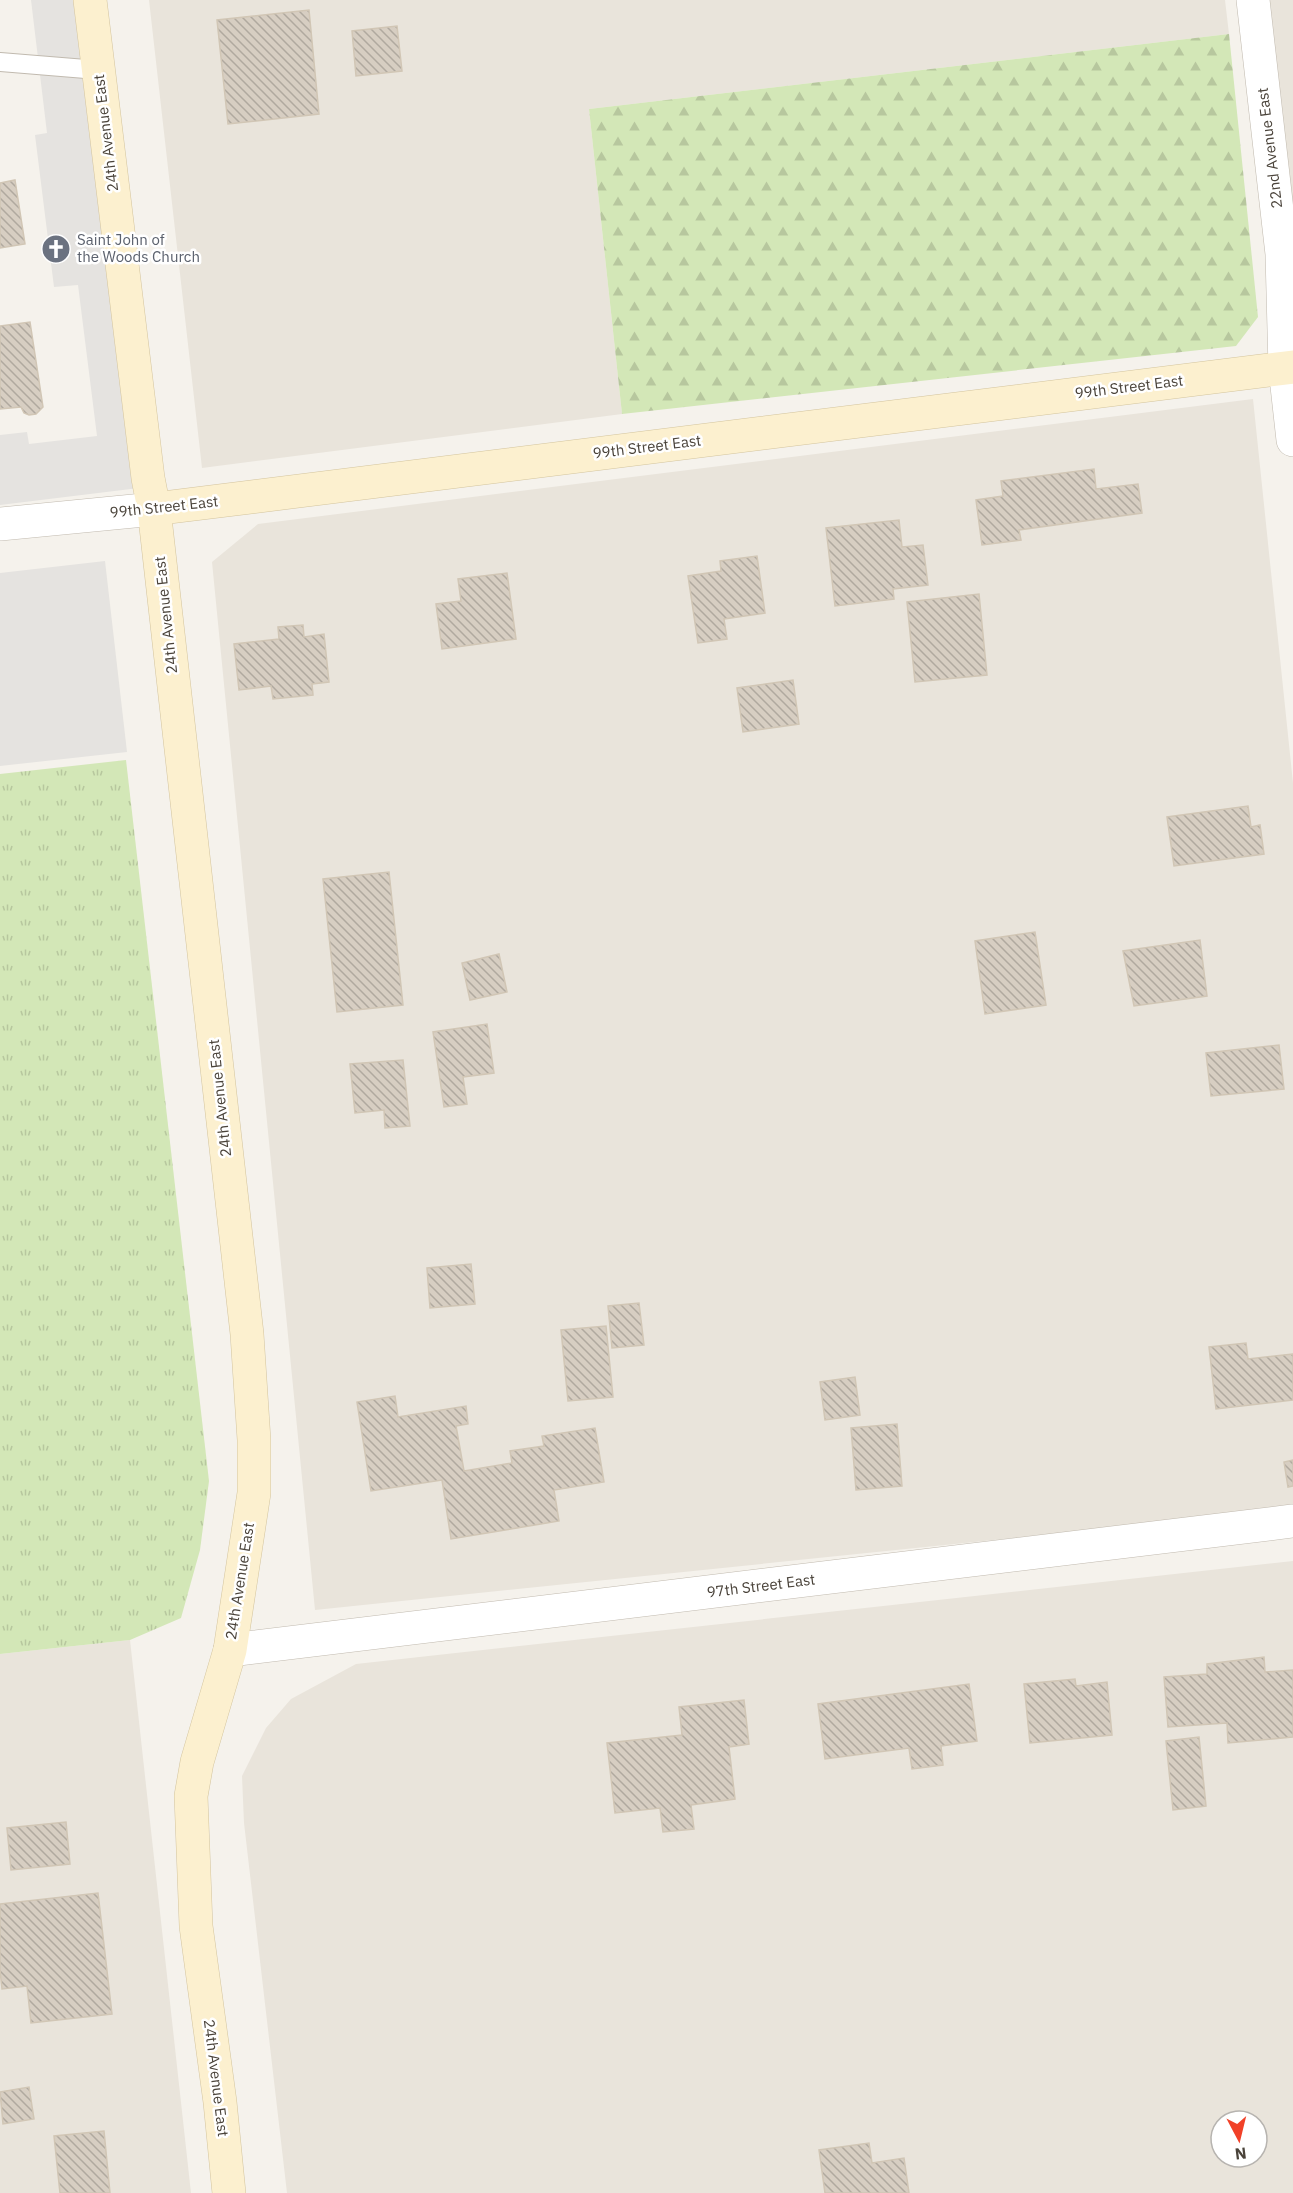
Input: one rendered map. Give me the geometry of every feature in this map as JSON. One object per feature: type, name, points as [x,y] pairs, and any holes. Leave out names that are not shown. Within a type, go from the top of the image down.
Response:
[{"type":"street","name":"24th Avenue East","points":[[90,0],[154,509],[245,1322],[254,1440],[254,1493],[230,1650],[196,1762],[191,1796],[196,1926],[220,2102],[229,2193]]},
{"type":"street","name":"22nd Avenue East","points":[[1253,0],[1282,254],[1293,440]]},
{"type":"street","name":"99th Street East","points":[[0,524],[154,509],[1289,367]]},
{"type":"street","name":"97th Street East","points":[[230,1650],[1293,1521]]},
{"type":"lane","points":[[0,62],[99,70]]},
{"type":"shaded area","points":[[31,0],[78,0],[139,488],[0,505],[0,435],[27,432],[29,444],[97,436],[78,285],[54,287],[35,135],[47,133]]},
{"type":"shaded area","points":[[149,0],[1225,0],[1229,34],[589,109],[622,414],[202,468]]},
{"type":"shaded area","points":[[1269,0],[1293,0],[1293,233]]},
{"type":"shaded area","points":[[1253,399],[1293,783],[1293,1509],[315,1610],[212,562],[258,524]]},
{"type":"shaded area","points":[[105,561],[127,752],[0,766],[0,573]]},
{"type":"shaded area","points":[[1293,1561],[1293,2193],[287,2193],[244,1823],[242,1776],[266,1728],[291,1699],[356,1664]]},
{"type":"shaded area","points":[[130,1640],[191,2193],[0,2193],[0,1654]]},
{"type":"green space","points":[[1229,34],[1258,317],[1236,346],[622,414],[589,109]]},
{"type":"green space","points":[[126,760],[209,1481],[200,1550],[181,1618],[130,1640],[0,1654],[0,774]]},
{"type":"building","points":[[309,10],[319,114],[228,124],[217,20]]},
{"type":"building","points":[[397,26],[402,71],[356,76],[352,31]]},
{"type":"building","points":[[15,180],[25,244],[0,248],[0,183]]},
{"type":"building","points":[[30,322],[43,407],[36,414],[29,415],[24,413],[21,407],[0,409],[0,326]]},
{"type":"building","points":[[1094,469],[1096,489],[1138,484],[1142,513],[1019,530],[1021,540],[982,545],[976,500],[1003,496],[1001,481]]},
{"type":"building","points":[[899,520],[902,547],[923,545],[928,585],[893,589],[894,599],[835,606],[826,528]]},
{"type":"building","points":[[757,556],[765,613],[724,619],[727,639],[698,643],[688,576],[721,571],[720,561]]},
{"type":"building","points":[[507,573],[516,639],[442,649],[436,604],[461,601],[458,579]]},
{"type":"building","points":[[979,594],[987,675],[915,682],[907,602]]},
{"type":"building","points":[[303,625],[304,637],[324,634],[329,682],[312,684],[313,695],[273,699],[271,686],[239,690],[234,644],[279,639],[278,627]]},
{"type":"building","points":[[793,680],[799,724],[743,732],[737,688]]},
{"type":"building","points":[[1248,806],[1251,827],[1260,825],[1264,854],[1174,866],[1167,817]]},
{"type":"building","points":[[389,872],[403,1005],[337,1012],[323,879]]},
{"type":"building","points":[[1035,932],[1046,1005],[985,1014],[975,941]]},
{"type":"building","points":[[1200,940],[1207,996],[1134,1006],[1123,951]]},
{"type":"building","points":[[499,954],[507,992],[470,1000],[462,963]]},
{"type":"building","points":[[487,1024],[494,1073],[463,1077],[467,1104],[444,1107],[433,1032]]},
{"type":"building","points":[[1279,1045],[1284,1089],[1211,1096],[1206,1053]]},
{"type":"building","points":[[403,1060],[410,1126],[385,1128],[384,1110],[355,1113],[350,1064]]},
{"type":"building","points":[[471,1264],[475,1304],[430,1308],[427,1268]]},
{"type":"building","points":[[639,1303],[644,1345],[612,1348],[608,1306]]},
{"type":"building","points":[[606,1326],[613,1397],[568,1401],[561,1330]]},
{"type":"building","points":[[1246,1343],[1248,1359],[1293,1354],[1293,1400],[1216,1409],[1209,1347]]},
{"type":"building","points":[[855,1377],[860,1415],[825,1420],[820,1382]]},
{"type":"building","points":[[395,1396],[398,1417],[466,1406],[468,1424],[456,1426],[464,1471],[512,1463],[510,1451],[544,1446],[542,1436],[595,1428],[604,1482],[554,1490],[559,1521],[451,1539],[442,1480],[371,1491],[357,1402]]},
{"type":"building","points":[[897,1424],[902,1486],[856,1490],[851,1428]]},
{"type":"building","points":[[1293,1460],[1293,1486],[1288,1487],[1284,1462]]},
{"type":"building","points":[[1264,1657],[1265,1672],[1293,1670],[1293,1737],[1228,1743],[1227,1723],[1168,1727],[1164,1677],[1207,1674],[1207,1664]]},
{"type":"building","points":[[1075,1679],[1076,1686],[1107,1682],[1112,1735],[1030,1743],[1024,1684]]},
{"type":"building","points":[[969,1684],[977,1741],[941,1746],[943,1765],[912,1769],[909,1748],[825,1759],[818,1704]]},
{"type":"building","points":[[744,1700],[749,1744],[729,1747],[735,1799],[691,1805],[694,1829],[663,1832],[660,1808],[615,1813],[607,1743],[682,1735],[679,1707]]},
{"type":"building","points":[[1199,1737],[1206,1806],[1173,1810],[1166,1741]]},
{"type":"building","points":[[66,1822],[70,1864],[11,1870],[7,1828]]},
{"type":"building","points":[[98,1893],[112,2014],[31,2023],[27,1986],[2,1989],[0,1904]]},
{"type":"building","points":[[29,2087],[34,2119],[3,2124],[0,2092]]},
{"type":"building","points":[[104,2131],[110,2193],[60,2193],[54,2136]]},
{"type":"building","points":[[869,2143],[872,2163],[904,2158],[909,2193],[825,2193],[819,2150]]},
{"type":"place","name":"Saint John of the Woods Church","points":[[56,249]]}]
